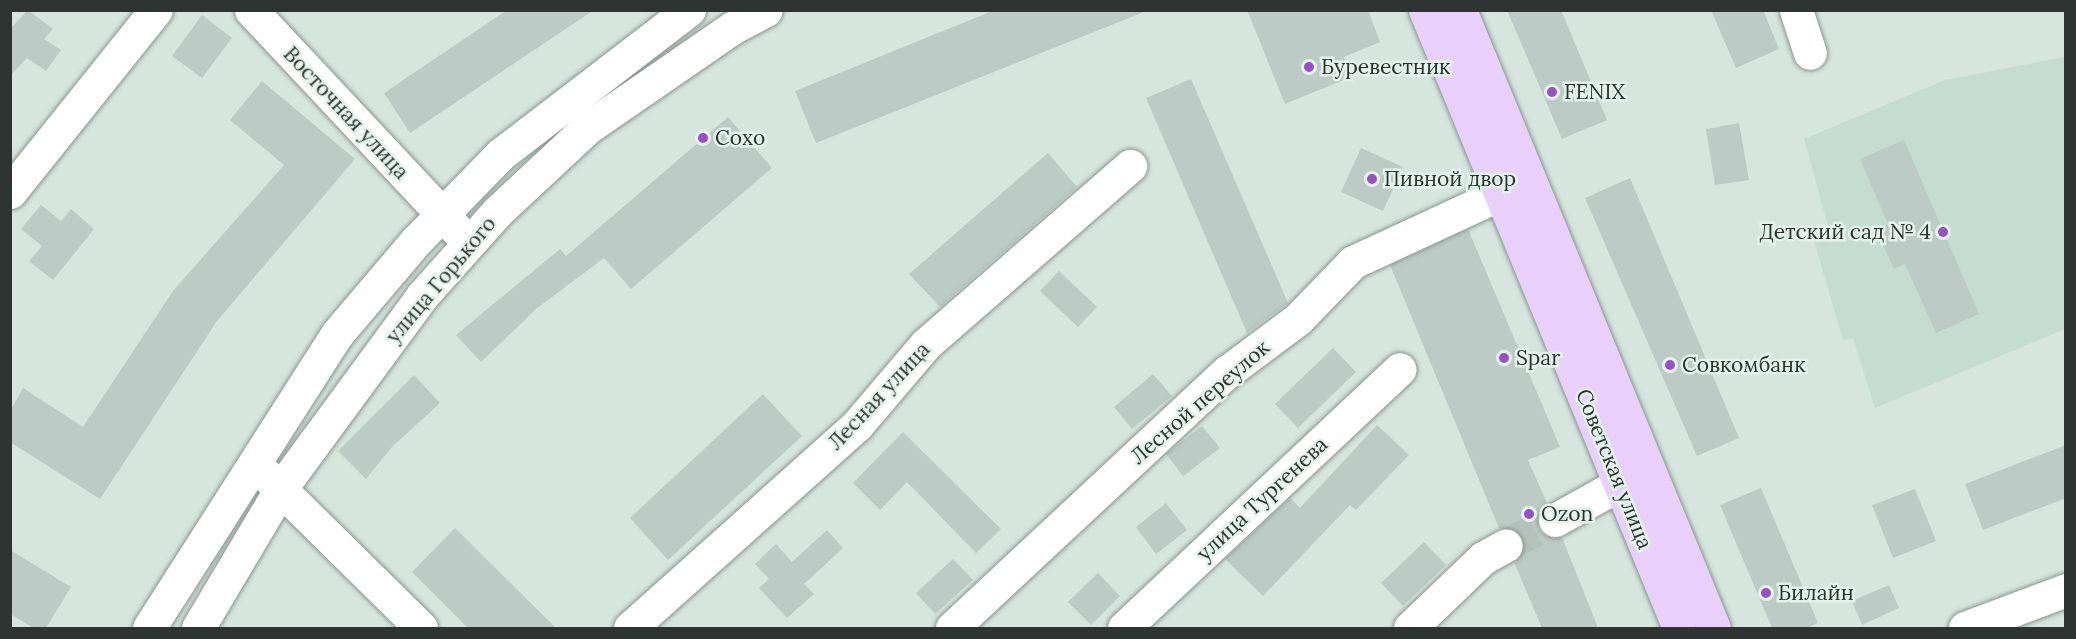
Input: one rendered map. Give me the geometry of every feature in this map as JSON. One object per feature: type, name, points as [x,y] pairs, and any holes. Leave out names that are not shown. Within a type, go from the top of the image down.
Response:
[{"type":"main road","name":"Советская улица","points":[[1425,10],[1502,194],[1618,485],[1679,628]]},
{"type":"main road","name":"Советская улица","points":[[1460,10],[1714,628]]},
{"type":"street","points":[[10,192],[156,10]]},
{"type":"street","name":"Восточная улица","points":[[251,10],[470,242]]},
{"type":"street","name":"улица Горького","points":[[148,628],[252,462],[337,334],[442,214],[501,154],[560,106],[689,10]]},
{"type":"street","name":"улица Горького","points":[[198,628],[281,488],[422,296],[470,242],[586,128],[732,28],[766,10]]},
{"type":"street","points":[[1796,10],[1810,53]]},
{"type":"street","name":"Лесная улица","points":[[630,628],[857,425],[926,344],[1130,166]]},
{"type":"street","name":"Лесной переулок","points":[[952,628],[1227,372],[1298,320],[1353,262],[1502,194]]},
{"type":"street","name":"улица Тургенева","points":[[1124,628],[1400,369]]},
{"type":"street","points":[[252,462],[422,628]]},
{"type":"street","points":[[1555,520],[1618,485]]},
{"type":"street","points":[[1410,628],[1483,558],[1506,545]]},
{"type":"street","points":[[1965,628],[2066,590]]},
{"type":"shaded area","name":"Детский сад № 4","points":[[2065,57],[2065,329],[1875,408],[1853,338],[1843,340],[1812,234],[1829,229],[1804,139],[1945,80]]},
{"type":"building","points":[[28,10],[53,29],[44,39],[61,50],[46,71],[27,58],[10,76],[10,29]]},
{"type":"building","points":[[507,10],[594,10],[410,133],[384,93]]},
{"type":"building","points":[[995,10],[1144,12],[816,143],[795,91]]},
{"type":"building","name":"Буревестник","points":[[1247,10],[1368,10],[1380,42],[1344,57],[1351,77],[1285,104]]},
{"type":"building","points":[[1507,10],[1561,10],[1607,120],[1562,139]]},
{"type":"building","points":[[1711,10],[1763,10],[1779,49],[1736,68]]},
{"type":"building","points":[[202,15],[232,38],[202,78],[172,56]]},
{"type":"building","points":[[1191,79],[1288,303],[1247,333],[1146,98]]},
{"type":"building","points":[[262,81],[355,159],[217,321],[100,499],[10,442],[10,411],[23,388],[83,427],[173,291],[284,165],[230,120]]},
{"type":"building","points":[[728,117],[772,168],[631,289],[604,258],[536,309],[481,362],[456,335],[560,249],[566,256]]},
{"type":"building","points":[[1739,123],[1749,180],[1715,185],[1706,129]]},
{"type":"building","points":[[1904,140],[1979,314],[1936,333],[1905,264],[1894,269],[1876,229],[1888,224],[1860,159]]},
{"type":"building","name":"Пивной двор","points":[[1361,148],[1403,167],[1383,211],[1341,192]]},
{"type":"building","points":[[1048,153],[1077,187],[940,307],[909,274]]},
{"type":"building","points":[[1630,178],[1739,438],[1697,456],[1585,198]]},
{"type":"building","points":[[41,205],[61,221],[71,209],[94,229],[53,280],[29,261],[42,246],[21,229]]},
{"type":"building","points":[[1468,229],[1560,447],[1528,460],[1547,503],[1539,511],[1538,529],[1546,536],[1562,537],[1598,628],[1542,628],[1514,562],[1522,554],[1523,536],[1515,529],[1499,528],[1390,265]]},
{"type":"building","points":[[1059,271],[1097,307],[1078,327],[1040,291]]},
{"type":"building","points":[[1333,348],[1356,372],[1298,428],[1275,404]]},
{"type":"building","points":[[1153,374],[1172,396],[1132,429],[1114,407]]},
{"type":"building","points":[[414,375],[440,403],[392,447],[366,479],[338,451]]},
{"type":"building","points":[[763,394],[802,436],[668,560],[630,518]]},
{"type":"building","points":[[1377,425],[1409,455],[1356,510],[1350,505],[1263,596],[1225,559],[1290,498],[1300,508]]},
{"type":"building","points":[[1202,426],[1220,448],[1183,476],[1166,454]]},
{"type":"building","points":[[903,432],[1001,529],[976,553],[907,482],[880,510],[853,483]]},
{"type":"building","points":[[2066,445],[2066,498],[1983,530],[1965,484]]},
{"type":"building","points":[[1761,488],[1818,623],[1807,628],[1772,628],[1720,505]]},
{"type":"building","points":[[1915,489],[1936,541],[1893,558],[1872,505]]},
{"type":"building","points":[[1166,503],[1187,530],[1156,554],[1136,527]]},
{"type":"building","points":[[455,528],[556,628],[468,628],[412,572]]},
{"type":"building","points":[[827,530],[843,548],[804,584],[814,594],[787,618],[759,588],[769,579],[755,564],[776,544],[792,562]]},
{"type":"building","points":[[1424,542],[1446,565],[1403,606],[1381,583]]},
{"type":"building","points":[[10,550],[71,587],[46,628],[34,628],[10,614]]},
{"type":"building","points":[[953,559],[973,580],[935,614],[916,593]]},
{"type":"building","points":[[1098,573],[1120,596],[1091,625],[1068,602]]},
{"type":"building","points":[[1889,585],[1899,608],[1862,625],[1852,601]]},
{"type":"tunnel","points":[[1506,545],[1555,520]]},
{"type":"place","name":"Буревестник","points":[[1309,67]]},
{"type":"place","name":"FENIX","points":[[1552,92]]},
{"type":"place","name":"Сохо","points":[[703,138]]},
{"type":"place","name":"Пивной двор","points":[[1372,179]]},
{"type":"place","name":"Детский сад № 4","points":[[1943,232]]},
{"type":"place","name":"Spar","points":[[1504,358]]},
{"type":"place","name":"Совкомбанк","points":[[1670,365]]},
{"type":"place","name":"Ozon","points":[[1529,514]]},
{"type":"place","name":"Билайн","points":[[1766,593]]}]
